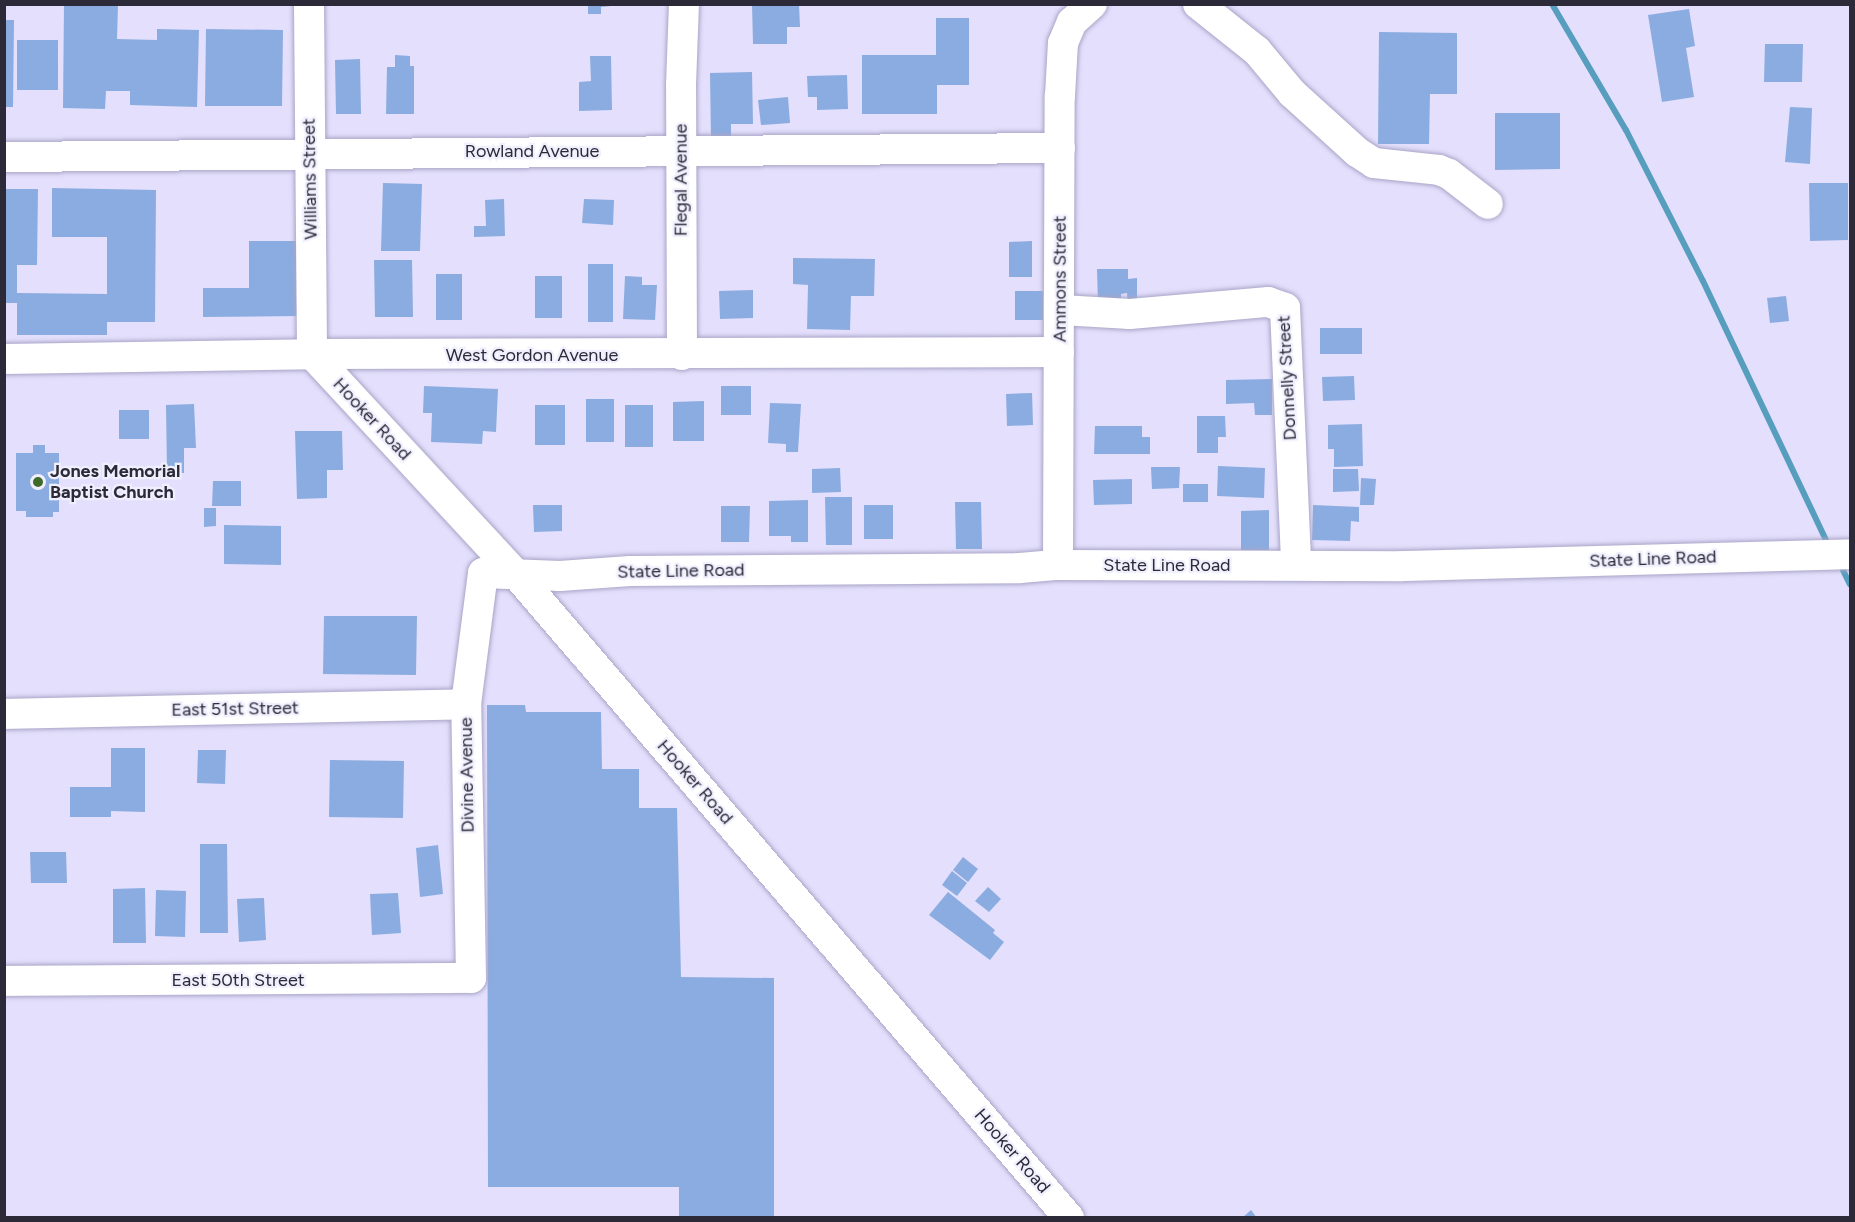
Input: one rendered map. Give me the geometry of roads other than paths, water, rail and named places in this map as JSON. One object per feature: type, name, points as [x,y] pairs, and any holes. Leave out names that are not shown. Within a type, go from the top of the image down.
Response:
[{"type":"street","name":"Williams Street","points":[[309,4],[312,354]]},
{"type":"street","name":"Flegal Avenue","points":[[682,355],[681,150],[684,4]]},
{"type":"street","name":"Ammons Street","points":[[1058,565],[1060,148],[1063,43],[1072,22],[1092,4]]},
{"type":"street","points":[[1198,4],[1257,51],[1292,93],[1357,152],[1374,164],[1439,170],[1449,174],[1488,204]]},
{"type":"street","name":"Rowland Avenue","points":[[4,157],[1060,148]]},
{"type":"street","name":"Donnelly Street","points":[[1060,310],[1130,314],[1268,302],[1285,308],[1296,565]]},
{"type":"street","name":"West Gordon Avenue","points":[[4,358],[312,354],[682,355],[1059,352]]},
{"type":"street","name":"Hooker Road","points":[[312,354],[516,574],[1069,1218]]},
{"type":"street","name":"State Line Road","points":[[483,573],[560,576],[630,571],[1020,568],[1058,565],[1402,566],[1851,554]]},
{"type":"street","name":"Divine Avenue","points":[[471,978],[466,704],[483,573]]},
{"type":"street","name":"East 51st Street","points":[[4,714],[466,704]]},
{"type":"street","name":"East 50th Street","points":[[4,981],[471,978]]},
{"type":"waterway","points":[[1552,4],[1626,130],[1703,281],[1829,546]]},
{"type":"waterway","points":[[1839,562],[1850,585]]},
{"type":"place","name":"Jones Memorial Baptist Church","points":[[38,482]]}]
